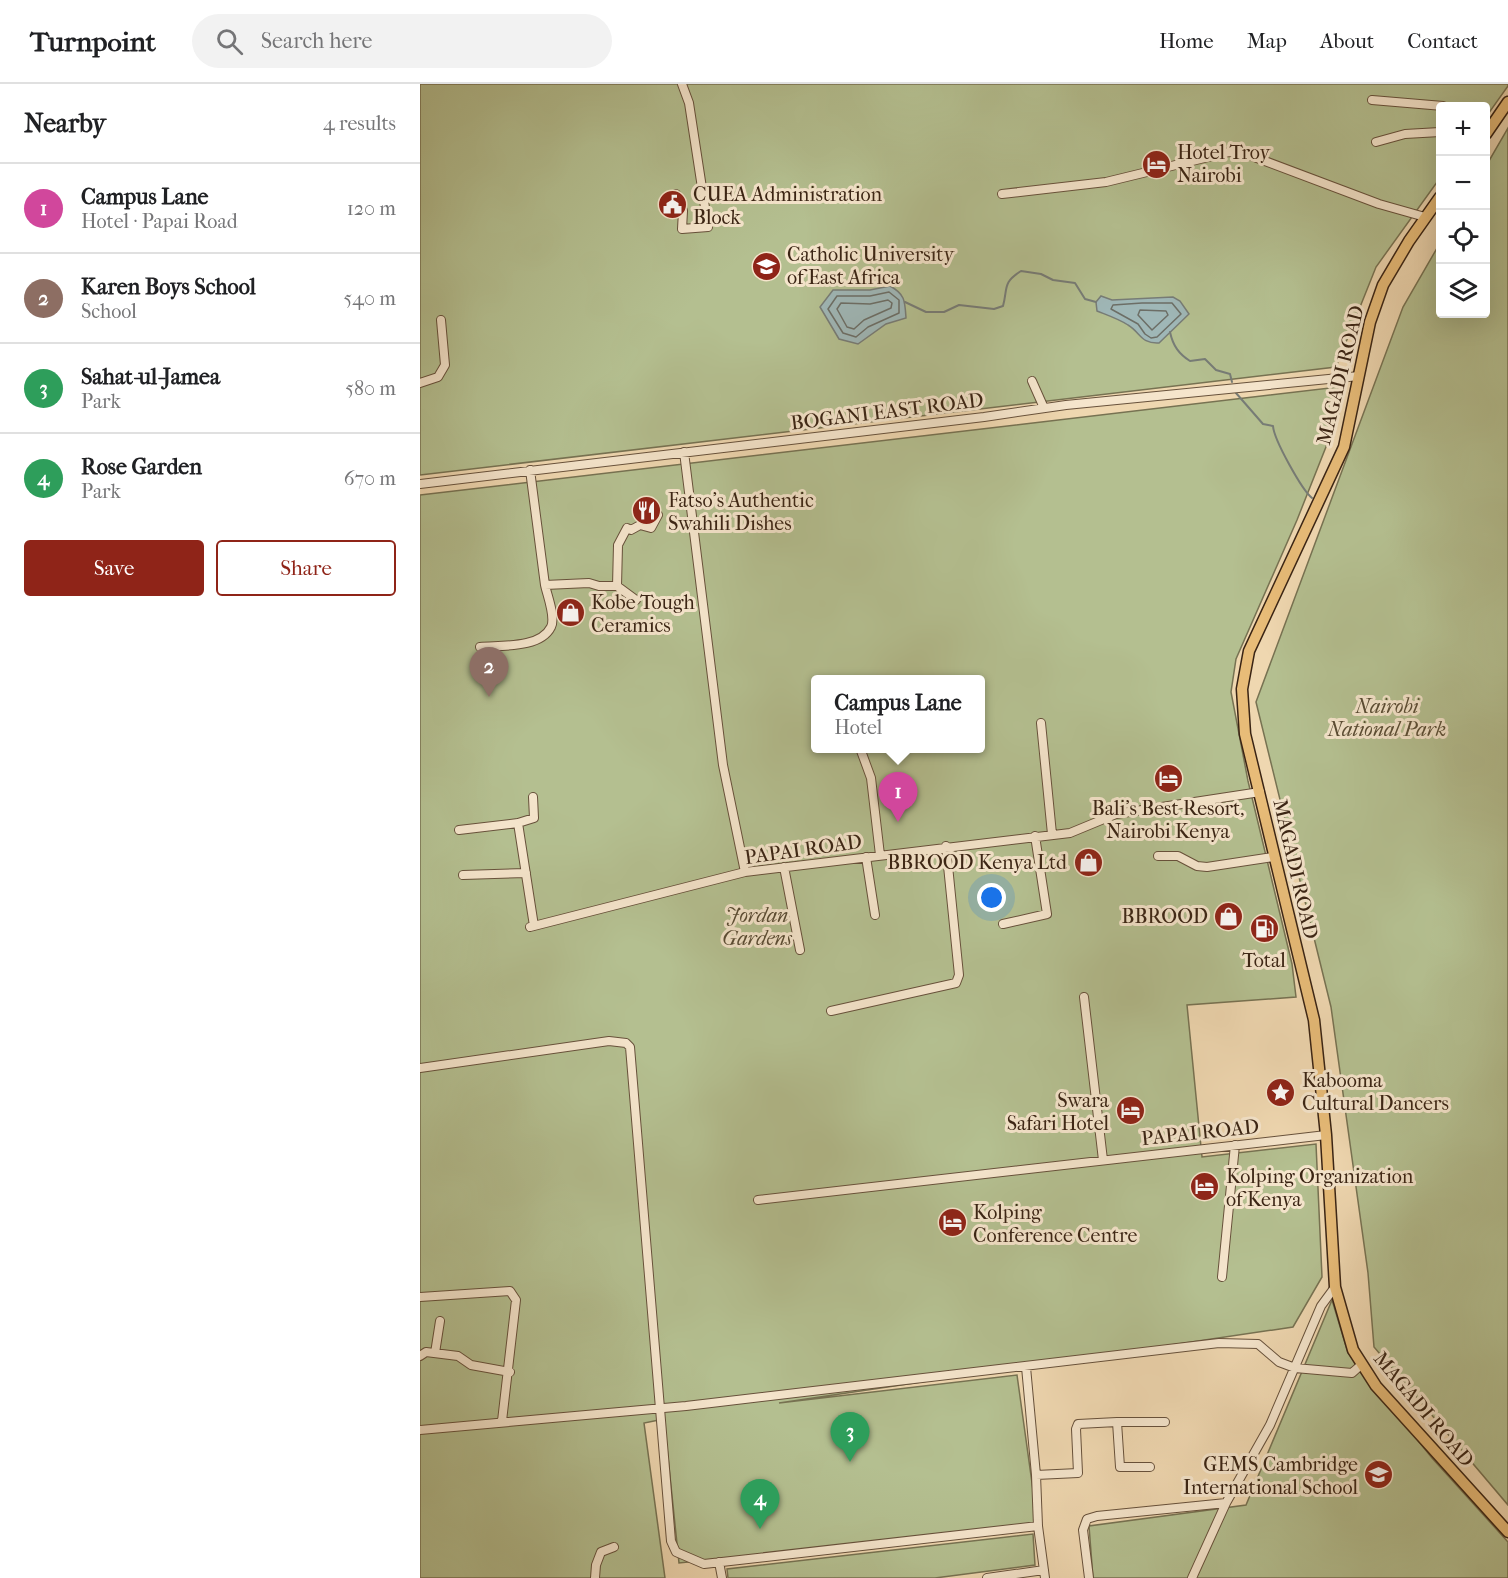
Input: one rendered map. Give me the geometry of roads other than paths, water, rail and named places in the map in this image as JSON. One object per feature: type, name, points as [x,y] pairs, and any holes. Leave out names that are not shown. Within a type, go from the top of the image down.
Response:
[{"type":"highway","points":[[1490,127],[1508,102]]},
{"type":"highway","name":"MAGADI ROAD","points":[[1436,202],[1389,271],[1377,300],[1367,333],[1344,447],[1256,633],[1245,664],[1242,689],[1243,717],[1314,1020],[1326,1135],[1335,1287],[1347,1336],[1361,1365],[1416,1431],[1508,1532]]},
{"type":"street","points":[[676,194],[683,211],[682,229],[708,227],[689,103],[682,84]]},
{"type":"street","points":[[1372,100],[1436,105]]},
{"type":"street","points":[[1376,142],[1405,134],[1436,132]]},
{"type":"street","points":[[1002,194],[1106,182],[1229,152],[1249,155],[1379,204],[1425,217]]},
{"type":"street","points":[[420,384],[438,377],[445,365],[441,320]]},
{"type":"street","name":"BOGANI EAST ROAD","points":[[420,484],[1044,408],[1359,376]]},
{"type":"street","points":[[1032,381],[1044,408]]},
{"type":"street","points":[[684,452],[723,765],[745,872]]},
{"type":"street","points":[[480,647],[526,643],[538,639],[548,630],[552,619],[545,585],[530,470]]},
{"type":"street","points":[[617,586],[620,539],[627,528],[631,530],[640,525],[651,528],[658,514]]},
{"type":"street","points":[[545,585],[589,583],[599,586],[617,586],[636,600]]},
{"type":"street","points":[[1041,723],[1052,834]]},
{"type":"street","points":[[862,753],[871,778],[880,855]]},
{"type":"street","name":"PAPAI ROAD","points":[[526,873],[532,927],[745,872],[1078,831],[1116,813],[1260,792]]},
{"type":"street","points":[[459,830],[518,823],[534,818],[533,797]]},
{"type":"street","points":[[463,875],[526,873],[518,823]]},
{"type":"street","points":[[1004,924],[1047,914],[1035,836]]},
{"type":"street","points":[[831,1011],[956,983],[959,975],[946,846]]},
{"type":"street","points":[[1158,855],[1178,856],[1197,866],[1207,867],[1274,857]]},
{"type":"street","points":[[867,857],[874,915]]},
{"type":"street","points":[[784,867],[800,950]]},
{"type":"street","points":[[1084,997],[1103,1160]]},
{"type":"street","points":[[420,1068],[609,1041],[626,1043],[630,1047],[658,1410],[672,1548],[697,1563],[719,1562],[1038,1526]]},
{"type":"street","name":"PAPAI ROAD","points":[[758,1200],[1326,1135]]},
{"type":"street","points":[[1222,1277],[1235,1145]]},
{"type":"street","points":[[1192,1578],[1227,1503],[1269,1425],[1321,1306],[1335,1287]]},
{"type":"street","points":[[420,1296],[510,1291],[514,1294],[516,1300],[510,1372],[502,1421]]},
{"type":"street","points":[[435,1353],[440,1321]]},
{"type":"street","points":[[420,1430],[502,1421],[658,1410],[1237,1342],[1257,1344],[1276,1360],[1295,1368],[1352,1372],[1361,1365]]},
{"type":"street","points":[[420,1356],[426,1352],[458,1356],[471,1365],[510,1372]]},
{"type":"street","points":[[987,1578],[1044,1574],[1038,1526],[1036,1475],[1026,1367]]},
{"type":"street","points":[[1117,1422],[1120,1467],[1150,1467]]},
{"type":"street","points":[[1036,1475],[1078,1473],[1077,1425],[1165,1422]]},
{"type":"street","points":[[1089,1578],[1083,1530],[1087,1519],[1097,1516],[1227,1503]]},
{"type":"street","points":[[595,1578],[596,1565],[601,1552],[614,1547]]},
{"type":"street","points":[[719,1562],[722,1578]]},
{"type":"water","points":[[890,286],[899,292],[903,299],[906,318],[886,324],[858,344],[839,339],[820,307],[833,290],[870,290]]},
{"type":"water","points":[[1101,296],[1112,300],[1173,297],[1180,301],[1189,314],[1159,343],[1148,342],[1124,323],[1097,311],[1096,302]]},
{"type":"waterway","points":[[905,302],[926,312],[944,312],[959,305],[994,309],[1003,306],[1008,283],[1021,271],[1041,274],[1053,280],[1075,283],[1085,299],[1096,302]]},
{"type":"waterway","points":[[1170,332],[1175,345],[1186,358],[1190,361],[1205,359],[1216,370],[1230,374],[1232,382]]},
{"type":"waterway","points":[[1236,393],[1263,424],[1273,426],[1289,464],[1312,498]]},
{"type":"place","name":"Hotel Troy Nairobi","points":[[1156,164]]},
{"type":"place","name":"CUEA Administration Block","points":[[672,205]]},
{"type":"place","name":"Catholic University of East Africa","points":[[766,266]]},
{"type":"place","name":"Fatso's Authentic Swahili Dishes","points":[[647,511]]},
{"type":"place","name":"Kobe Tough Ceramics","points":[[570,613]]},
{"type":"place","name":"Karen Boys School","points":[[489,697]]},
{"type":"place","name":"Bali's Best Resort, Nairobi Kenya","points":[[1168,778]]},
{"type":"place","name":"Campus Lane","points":[[898,822]]},
{"type":"place","name":"BBROOD Kenya Ltd","points":[[1088,862]]},
{"type":"place","name":"BBROOD","points":[[1229,916]]},
{"type":"place","name":"Total","points":[[1264,929]]},
{"type":"place","name":"Kabooma Cultural Dancers","points":[[1281,1092]]},
{"type":"place","name":"Swara Safari Hotel","points":[[1130,1111]]},
{"type":"place","name":"Kolping Organization of Kenya","points":[[1205,1187]]},
{"type":"place","name":"Kolping Conference Centre","points":[[952,1223]]},
{"type":"place","name":"Sahat-ul-Jamea","points":[[850,1462]]},
{"type":"place","name":"GEMS Cambridge International School","points":[[1379,1475]]},
{"type":"place","name":"Rose Garden","points":[[760,1529]]},
{"type":"park label","name":"Nairobi National Park","points":[[1387,718]]},
{"type":"park label","name":"Jordan Gardens","points":[[757,926]]}]
